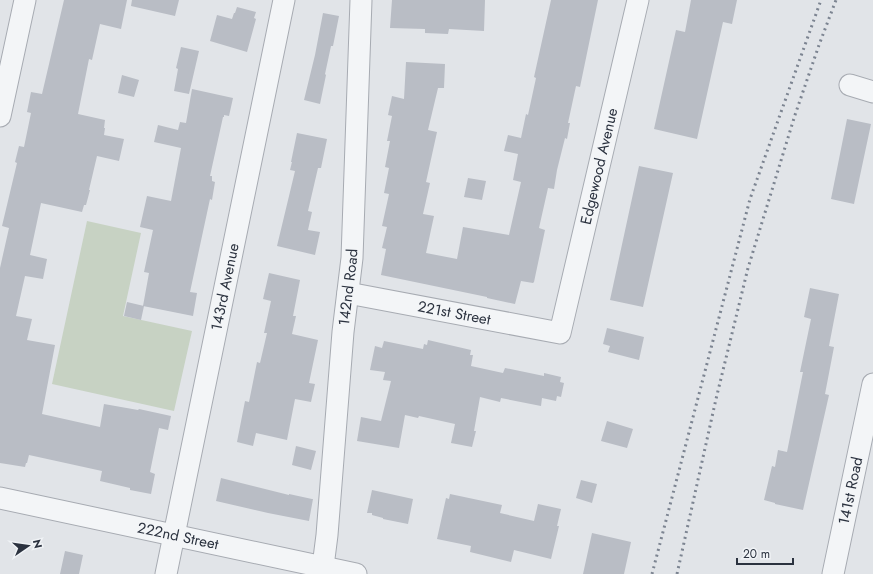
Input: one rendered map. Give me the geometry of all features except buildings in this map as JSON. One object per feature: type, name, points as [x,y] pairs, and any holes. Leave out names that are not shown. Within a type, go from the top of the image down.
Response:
[{"type":"street","points":[[0,116],[25,0]]},
{"type":"street","name":"143rd Avenue","points":[[166,574],[284,0]]},
{"type":"street","name":"142nd Road","points":[[322,571],[327,535],[343,332],[352,258],[361,0]]},
{"type":"street","name":"Edgewood Avenue","points":[[560,333],[638,0]]},
{"type":"street","points":[[850,85],[873,92]]},
{"type":"street","name":"221st Street","points":[[348,293],[560,333]]},
{"type":"street","name":"141st Road","points":[[833,574],[873,384]]},
{"type":"street","name":"222nd Street","points":[[0,498],[174,535],[322,571],[356,574]]},
{"type":"green space","points":[[87,221],[141,233],[123,316],[192,331],[174,411],[52,384]]},
{"type":"railway","points":[[652,574],[750,199],[821,0]]},
{"type":"railway","points":[[677,574],[716,399],[748,268],[795,115],[836,0]]}]
